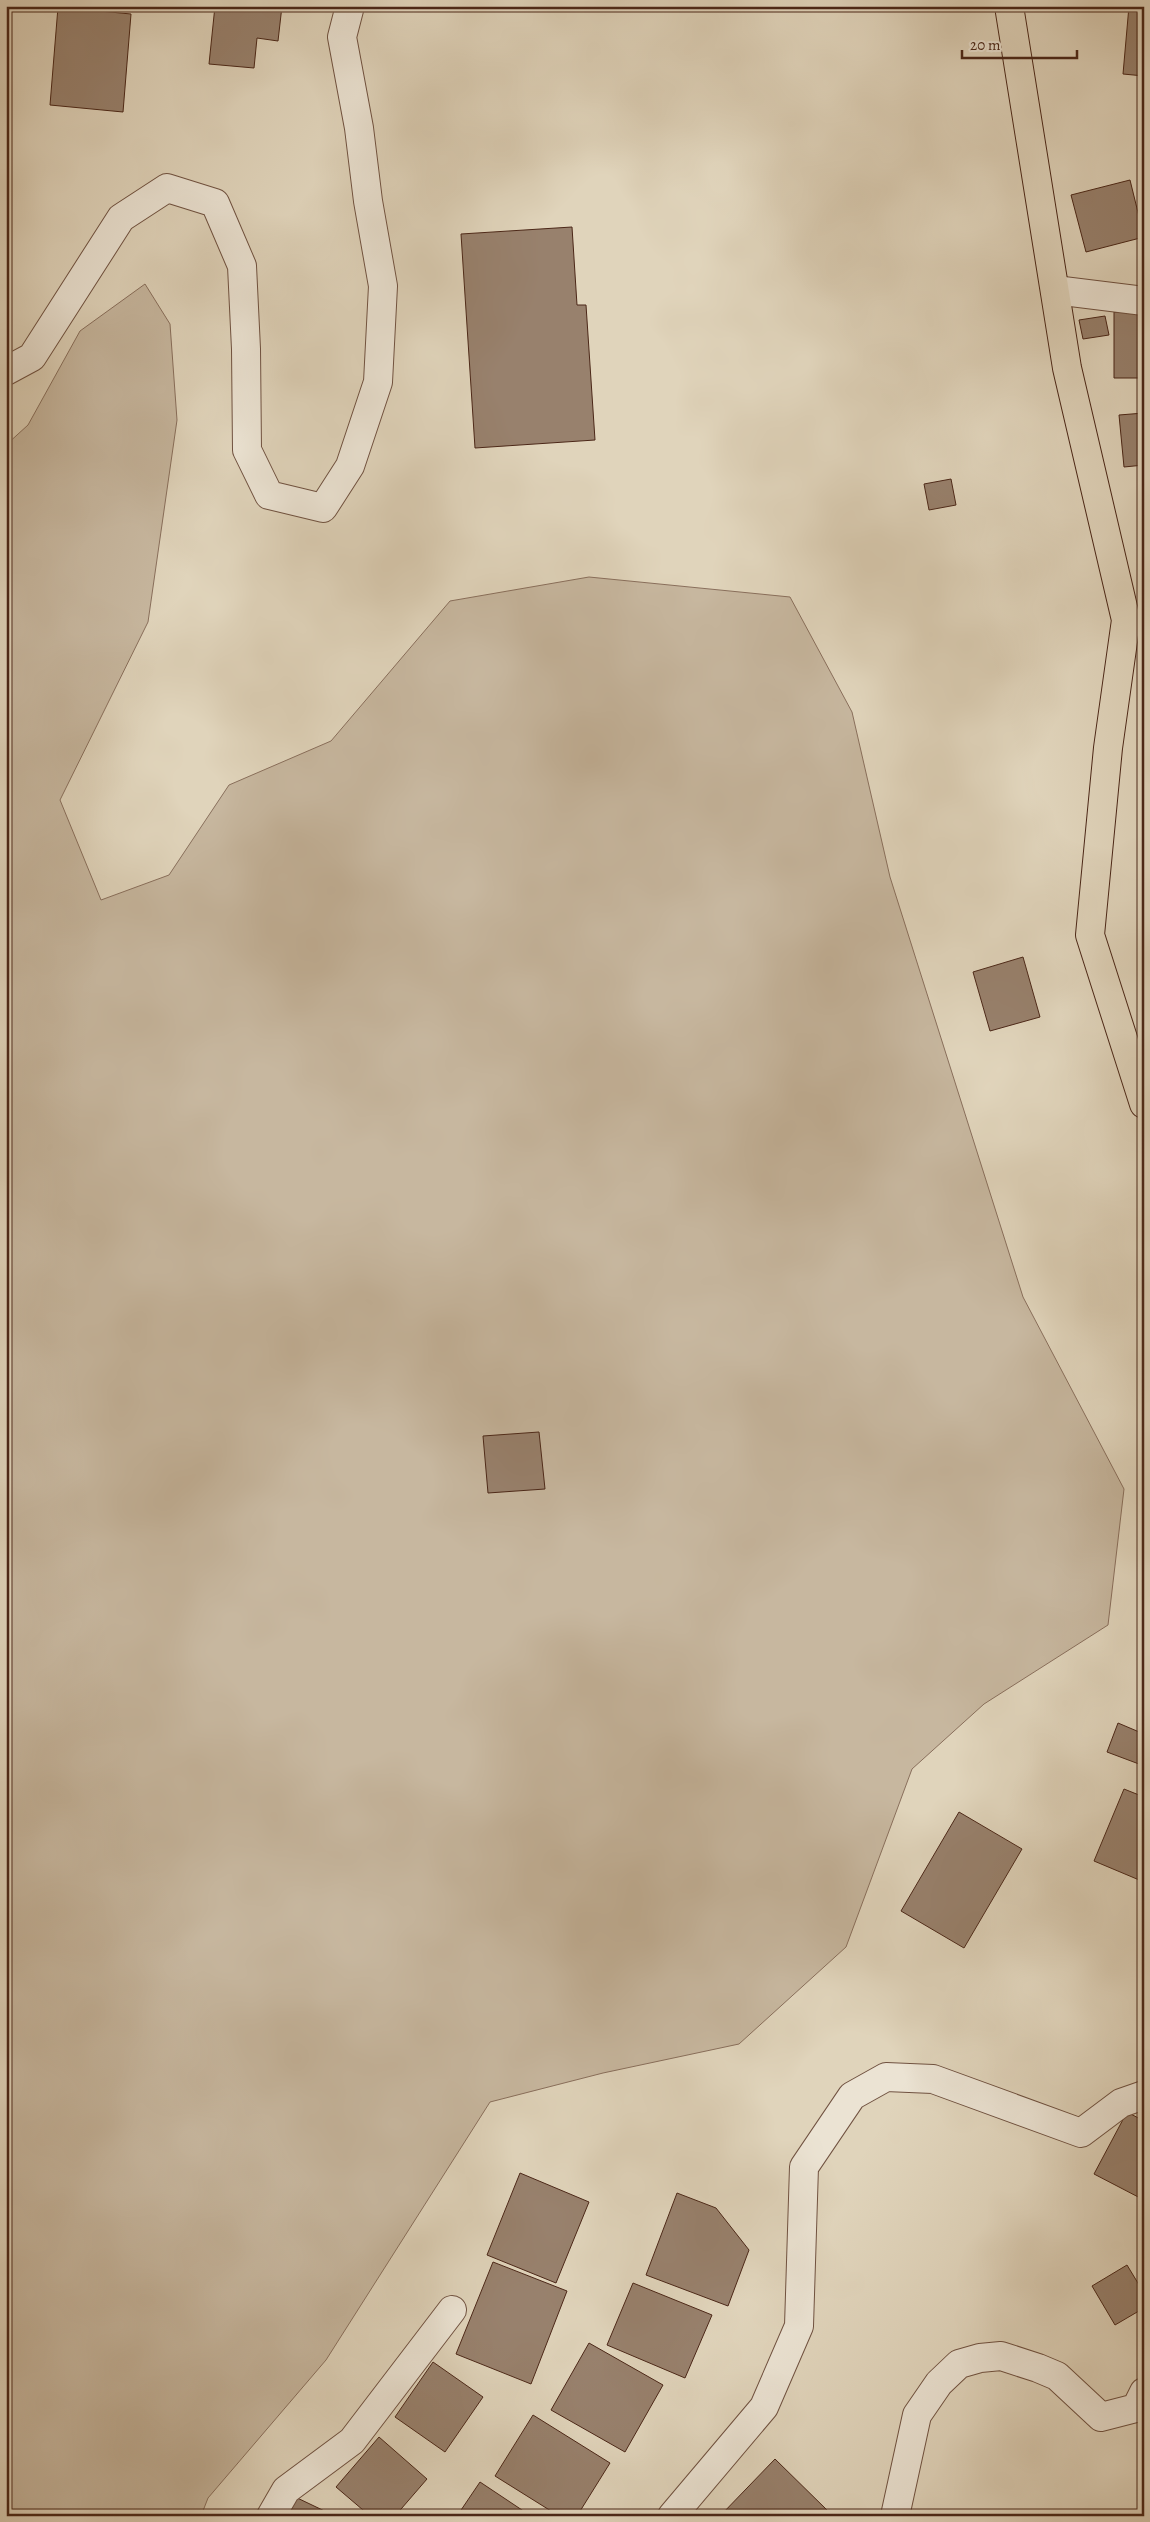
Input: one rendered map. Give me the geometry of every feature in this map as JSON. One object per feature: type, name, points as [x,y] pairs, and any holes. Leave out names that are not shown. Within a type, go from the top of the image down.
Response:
[{"type":"main road","points":[[1009,6],[1067,368],[1126,620],[1108,748],[1090,935],[1144,1104]]},
{"type":"street","points":[[6,371],[32,357],[122,218],[167,188],[215,203],[242,266],[246,348],[247,450],[269,495],[323,508],[350,466],[378,382],[383,286],[368,201],[359,128],[342,37],[350,6]]},
{"type":"street","points":[[1055,290],[1144,301]]},
{"type":"street","points":[[672,2516],[764,2407],[799,2326],[804,2167],[852,2096],[886,2077],[934,2079],[1081,2133],[1121,2104],[1144,2095]]},
{"type":"street","points":[[271,2516],[286,2490],[352,2441],[452,2310]]},
{"type":"street","points":[[895,2516],[917,2415],[939,2383],[959,2364],[980,2358],[1002,2356],[1038,2368],[1057,2376],[1101,2417],[1136,2408],[1144,2392]]},
{"type":"shaded area","points":[[145,284],[170,324],[177,420],[148,622],[60,800],[101,900],[169,875],[229,785],[331,741],[450,601],[589,577],[790,597],[852,712],[890,877],[1023,1297],[1124,1489],[1108,1625],[984,1704],[912,1769],[846,1947],[739,2044],[603,2073],[490,2102],[326,2360],[208,2498],[201,2516],[6,2516],[6,445],[28,425],[80,331]]},
{"type":"building","points":[[215,6],[282,6],[278,41],[257,38],[254,68],[209,64]]},
{"type":"building","points":[[1129,6],[1144,6],[1144,76],[1123,74]]},
{"type":"building","points":[[58,7],[131,14],[123,112],[50,105]]},
{"type":"building","points":[[1130,180],[1144,237],[1086,252],[1071,195]]},
{"type":"building","points":[[572,227],[577,305],[586,305],[595,440],[475,448],[461,234]]},
{"type":"building","points":[[1114,312],[1144,313],[1144,378],[1114,378]]},
{"type":"building","points":[[1105,316],[1109,335],[1083,339],[1079,320]]},
{"type":"building","points":[[1144,413],[1144,465],[1124,467],[1119,415]]},
{"type":"building","points":[[951,479],[956,505],[929,510],[924,484]]},
{"type":"building","points":[[1023,957],[1040,1017],[990,1031],[973,972]]},
{"type":"building","points":[[539,1432],[545,1489],[488,1493],[483,1436]]},
{"type":"building","points":[[1118,1723],[1144,1734],[1144,1752],[1139,1764],[1107,1752]]},
{"type":"building","points":[[1124,1789],[1144,1797],[1144,1882],[1094,1861]]},
{"type":"building","points":[[959,1812],[1022,1849],[964,1948],[901,1911]]},
{"type":"building","points":[[1127,2112],[1144,2121],[1144,2200],[1094,2174]]},
{"type":"building","points":[[520,2173],[589,2202],[556,2283],[487,2255]]},
{"type":"building","points":[[677,2193],[716,2208],[749,2250],[728,2306],[646,2275]]},
{"type":"building","points":[[493,2262],[567,2291],[531,2384],[456,2354]]},
{"type":"building","points":[[1127,2265],[1144,2293],[1144,2308],[1115,2325],[1092,2286]]},
{"type":"building","points":[[633,2283],[712,2315],[685,2378],[607,2345]]},
{"type":"building","points":[[589,2343],[663,2385],[625,2452],[551,2410]]},
{"type":"building","points":[[433,2362],[483,2397],[445,2452],[395,2417]]},
{"type":"building","points":[[533,2415],[610,2463],[577,2516],[559,2516],[495,2476]]},
{"type":"building","points":[[379,2437],[427,2479],[395,2516],[370,2516],[336,2487]]},
{"type":"building","points":[[775,2459],[828,2511],[823,2516],[720,2516]]},
{"type":"building","points":[[480,2482],[531,2516],[457,2516]]},
{"type":"building","points":[[291,2495],[335,2516],[281,2516]]}]
